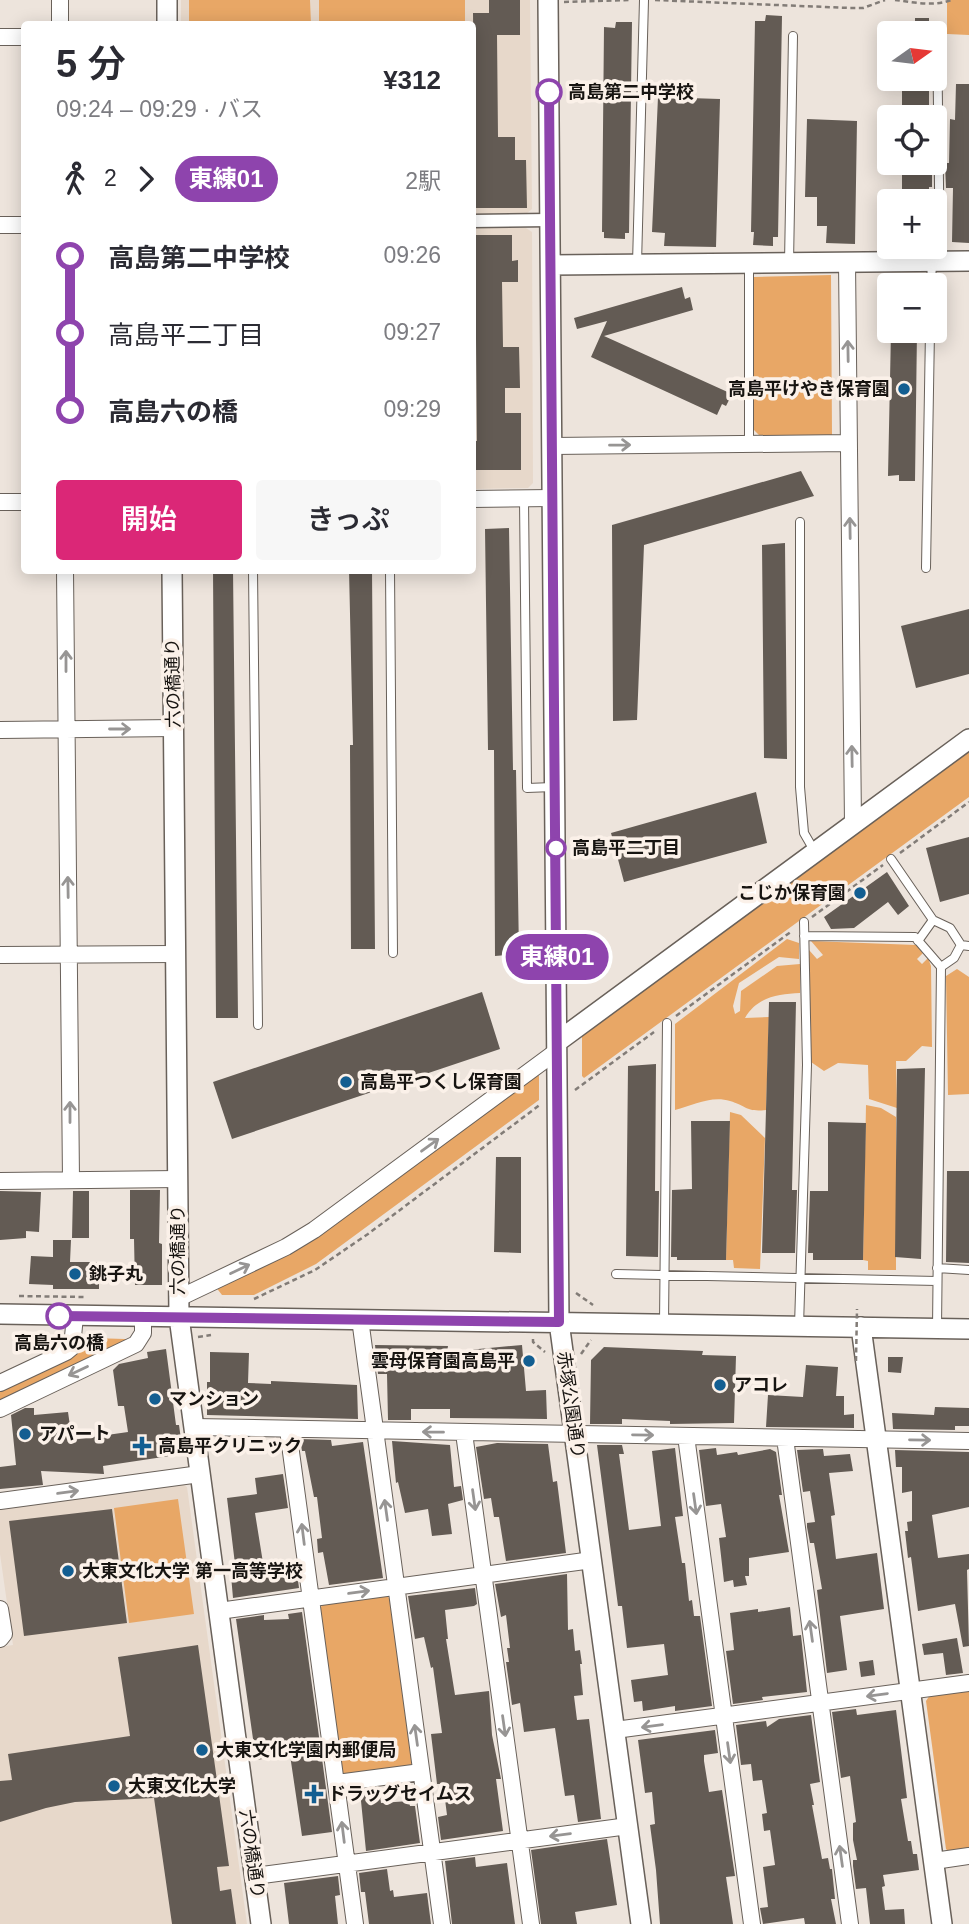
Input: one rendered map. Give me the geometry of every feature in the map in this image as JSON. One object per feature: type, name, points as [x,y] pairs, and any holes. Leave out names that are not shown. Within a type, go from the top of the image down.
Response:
[{"type":"street","points":[[60,0],[60,21]]},
{"type":"street","points":[[167,0],[167,21]]},
{"type":"street","name":"赤塚公園通り","points":[[556,1],[550,220],[559,1322],[641,1924]]},
{"type":"street","points":[[0,37],[21,37]]},
{"type":"street","points":[[476,221],[550,220]]},
{"type":"street","points":[[0,225],[21,225]]},
{"type":"street","points":[[551,265],[969,261]]},
{"type":"street","points":[[847,262],[853,824]]},
{"type":"street","points":[[552,446],[849,443]]},
{"type":"street","points":[[476,499],[552,498]]},
{"type":"street","points":[[0,502],[21,502]]},
{"type":"street","points":[[65,574],[71,1180]]},
{"type":"street","name":"六の橋通り","points":[[172,574],[179,1308],[261,1924]]},
{"type":"street","points":[[0,730],[174,728]]},
{"type":"street","points":[[0,1314],[143,1317],[179,1308],[286,1247],[314,1230],[969,739]]},
{"type":"street","points":[[0,955],[176,954]]},
{"type":"street","points":[[0,1181],[178,1179]]},
{"type":"street","points":[[179,1308],[359,1319],[799,1326],[859,1318],[937,1328],[969,1329]]},
{"type":"street","points":[[0,1383],[66,1352],[74,1340],[75,1316]]},
{"type":"street","points":[[0,1409],[136,1344],[143,1333],[143,1317]]},
{"type":"street","points":[[859,1318],[942,1924]]},
{"type":"street","points":[[359,1319],[442,1924]]},
{"type":"street","points":[[194,1427],[969,1441]]},
{"type":"street","points":[[288,1430],[355,1924]]},
{"type":"street","points":[[464,1433],[531,1924]]},
{"type":"street","points":[[686,1436],[752,1924]]},
{"type":"street","points":[[785,1438],[850,1924]]},
{"type":"street","points":[[0,1501],[200,1474]]},
{"type":"street","points":[[219,1611],[592,1560]]},
{"type":"street","points":[[0,1609],[4,1634],[0,1639]]},
{"type":"street","points":[[615,1730],[969,1683]]},
{"type":"street","points":[[337,1783],[421,1772]]},
{"type":"street","points":[[255,1876],[628,1826]]},
{"type":"street","points":[[934,1861],[969,1856]]},
{"type":"lane","points":[[637,264],[645,0]]},
{"type":"lane","points":[[789,262],[793,36]]},
{"type":"lane","points":[[934,273],[936,261],[937,91]]},
{"type":"lane","points":[[749,263],[749,444]]},
{"type":"lane","points":[[926,568],[930,343]]},
{"type":"lane","points":[[524,499],[527,788],[555,787]]},
{"type":"lane","points":[[800,522],[800,788],[804,833],[815,852]]},
{"type":"lane","points":[[253,574],[258,1026]]},
{"type":"lane","points":[[390,574],[393,953]]},
{"type":"lane","points":[[891,859],[933,920],[950,928],[965,946],[942,967]]},
{"type":"lane","points":[[918,941],[933,920]]},
{"type":"lane","points":[[799,1326],[807,1065],[804,922]]},
{"type":"lane","points":[[804,936],[915,937],[942,967],[937,1328]]},
{"type":"lane","points":[[664,1324],[667,1023]]},
{"type":"lane","points":[[937,1268],[969,1270]]},
{"type":"lane","points":[[616,1274],[937,1281]]},
{"type":"path","points":[[556,1],[645,0],[863,8],[885,0]]},
{"type":"path","points":[[839,0],[839,7]]},
{"type":"path","points":[[895,0],[943,3],[951,0]]},
{"type":"path","points":[[254,1299],[315,1270],[368,1234],[558,1097],[667,1023],[969,802]]},
{"type":"path","points":[[9,1296],[88,1297]]},
{"type":"path","points":[[856,1360],[859,1318]]},
{"type":"path","points":[[193,1338],[211,1336],[211,1332]]},
{"type":"path","points":[[580,1355],[592,1341]]},
{"type":"path","points":[[533,1342],[548,1355]]},
{"type":"shaded area","points":[[181,0],[530,0],[532,209],[526,214],[476,215],[476,21],[181,21]]},
{"type":"shaded area","points":[[189,0],[310,0],[311,21],[189,21]]},
{"type":"shaded area","points":[[319,0],[465,0],[465,21],[319,21]]},
{"type":"shaded area","points":[[947,0],[969,0],[969,35],[947,34]]},
{"type":"shaded area","points":[[476,228],[526,228],[532,232],[533,483],[528,488],[476,489]]},
{"type":"shaded area","points":[[831,275],[832,435],[759,435],[754,430],[754,277]]},
{"type":"shaded area","points":[[969,748],[969,797],[584,1078],[582,1076],[582,1034]]},
{"type":"shaded area","points":[[787,939],[799,943],[799,959],[779,957],[739,983],[733,1006],[735,1014],[740,1011],[741,991],[777,966],[800,964],[800,993],[784,994],[762,1001],[745,1018],[769,1017],[766,1110],[750,1109],[716,1099],[675,1110],[675,1024]]},
{"type":"shaded area","points":[[811,941],[916,945],[923,953],[917,959],[922,964],[928,958],[931,966],[932,1047],[922,1046],[906,1061],[896,1061],[897,1108],[869,1099],[868,1065],[838,1063],[824,1071],[811,1062],[806,1049],[809,950],[817,959],[823,955]]},
{"type":"shaded area","points":[[957,969],[969,977],[969,1094],[948,1095],[946,976]]},
{"type":"shaded area","points":[[535,1074],[539,1076],[539,1100],[316,1264],[254,1295],[222,1295],[215,1286]]},
{"type":"shaded area","points":[[866,1105],[881,1108],[896,1117],[896,1270],[868,1270],[868,1261],[863,1260]]},
{"type":"shaded area","points":[[730,1112],[741,1115],[765,1138],[760,1269],[734,1268],[733,1260],[726,1260]]},
{"type":"shaded area","points":[[92,1338],[125,1339],[129,1343],[0,1404],[0,1388],[75,1353],[83,1342]]},
{"type":"shaded area","name":"大東文化大学","points":[[181,1483],[187,1487],[247,1924],[0,1924],[0,1647],[13,1645],[0,1554],[0,1507]]},
{"type":"shaded area","points":[[178,1499],[194,1614],[129,1623],[114,1508]]},
{"type":"shaded area","points":[[386,1595],[391,1600],[413,1761],[409,1768],[349,1777],[342,1773],[320,1609],[323,1603]]},
{"type":"shaded area","points":[[969,1690],[969,1851],[951,1854],[946,1849],[926,1701],[930,1695]]},
{"type":"building","points":[[489,0],[520,0],[520,35],[497,35],[498,137],[515,137],[515,160],[526,160],[527,208],[476,208],[476,21],[473,21],[473,13],[489,13]]},
{"type":"building","points":[[766,15],[782,16],[778,237],[773,237],[773,246],[753,245],[754,232],[751,232],[755,21],[765,21]]},
{"type":"building","points":[[915,18],[929,18],[929,21],[915,21]]},
{"type":"building","points":[[616,22],[632,22],[629,233],[625,233],[625,239],[604,238],[602,232],[604,27],[615,28]]},
{"type":"building","points":[[956,84],[969,84],[969,243],[952,242],[953,188],[946,188],[945,175],[949,163],[950,119],[955,120]]},
{"type":"building","points":[[902,91],[929,91],[929,105],[902,105]]},
{"type":"building","points":[[658,97],[720,99],[716,247],[664,246],[665,233],[652,232]]},
{"type":"building","points":[[807,119],[857,121],[855,244],[826,243],[827,226],[817,226],[817,197],[805,197]]},
{"type":"building","points":[[902,175],[932,175],[932,187],[929,189],[902,189]]},
{"type":"building","points":[[476,235],[512,235],[512,261],[518,260],[518,282],[502,282],[503,347],[519,347],[520,388],[505,388],[505,413],[521,413],[521,470],[476,470]]},
{"type":"building","points":[[682,287],[685,299],[690,297],[693,310],[604,336],[732,394],[726,406],[722,404],[717,415],[591,357],[607,321],[577,329],[574,318]]},
{"type":"building","points":[[891,343],[917,343],[915,481],[899,481],[899,475],[888,476]]},
{"type":"building","points":[[801,471],[814,496],[644,545],[637,720],[613,721],[612,525]]},
{"type":"building","points":[[509,528],[519,954],[495,956],[494,750],[488,750],[485,529]]},
{"type":"building","points":[[785,543],[787,759],[764,758],[762,545]]},
{"type":"building","points":[[213,574],[233,574],[238,1018],[216,1018]]},
{"type":"building","points":[[349,574],[372,574],[375,949],[351,949],[350,745],[353,745]]},
{"type":"building","points":[[969,609],[969,674],[916,688],[901,626]]},
{"type":"building","points":[[756,792],[767,843],[624,882],[611,833]]},
{"type":"building","points":[[969,837],[969,894],[940,902],[926,848]]},
{"type":"building","points":[[887,872],[909,906],[898,915],[888,902],[854,928],[831,929],[824,917]]},
{"type":"building","points":[[482,992],[500,1049],[232,1139],[213,1082]]},
{"type":"building","points":[[769,1002],[796,1002],[792,1190],[797,1190],[795,1253],[762,1253]]},
{"type":"building","points":[[656,1064],[655,1191],[659,1191],[658,1257],[626,1256],[628,1066]]},
{"type":"building","points":[[925,1068],[921,1259],[895,1257],[897,1069]]},
{"type":"building","points":[[691,1121],[730,1121],[726,1260],[677,1260],[677,1257],[671,1257],[672,1190],[692,1189]]},
{"type":"building","points":[[828,1122],[866,1123],[863,1260],[813,1260],[813,1253],[808,1253],[810,1191],[828,1191]]},
{"type":"building","points":[[496,1157],[521,1157],[521,1253],[494,1252]]},
{"type":"building","points":[[947,1171],[969,1171],[969,1263],[946,1262]]},
{"type":"building","points":[[130,1190],[160,1190],[159,1243],[162,1244],[162,1285],[135,1285],[134,1239],[130,1239]]},
{"type":"building","points":[[0,1191],[41,1192],[39,1232],[26,1231],[26,1238],[0,1240]]},
{"type":"building","points":[[73,1191],[89,1191],[89,1238],[72,1238]]},
{"type":"building","points":[[53,1240],[71,1240],[70,1262],[99,1262],[99,1289],[53,1289],[53,1285],[29,1284],[31,1256],[53,1257]]},
{"type":"building","points":[[375,1345],[448,1346],[447,1352],[522,1345],[526,1391],[546,1390],[547,1419],[450,1418],[450,1409],[411,1409],[411,1420],[388,1420],[387,1374],[378,1374]]},
{"type":"building","points":[[604,1347],[703,1351],[702,1355],[736,1356],[734,1423],[670,1424],[670,1421],[622,1419],[622,1424],[590,1424],[591,1360]]},
{"type":"building","points":[[166,1349],[176,1425],[179,1425],[183,1454],[103,1466],[104,1474],[41,1471],[43,1485],[0,1489],[0,1467],[16,1465],[11,1415],[25,1408],[34,1408],[34,1415],[68,1412],[72,1440],[128,1432],[124,1406],[118,1406],[113,1370],[119,1364],[148,1358],[147,1352]]},
{"type":"building","points":[[210,1352],[249,1353],[248,1383],[271,1384],[271,1381],[357,1385],[358,1419],[207,1415]]},
{"type":"building","points":[[888,1357],[903,1357],[901,1373],[888,1372]]},
{"type":"building","points":[[806,1365],[838,1367],[836,1396],[844,1396],[844,1415],[854,1414],[854,1428],[766,1427],[768,1395],[803,1397]]},
{"type":"building","points":[[935,1407],[969,1408],[969,1426],[955,1426],[955,1430],[893,1429],[892,1413],[934,1415]]},
{"type":"building","points":[[300,1439],[331,1440],[332,1446],[363,1442],[383,1578],[329,1585],[323,1552],[318,1553],[317,1539],[322,1538],[317,1497],[314,1497]]},
{"type":"building","points":[[392,1441],[450,1445],[454,1487],[461,1486],[463,1500],[448,1504],[452,1534],[432,1536],[428,1509],[405,1513],[398,1482],[396,1483]]},
{"type":"building","points":[[497,1443],[548,1444],[553,1482],[557,1481],[566,1553],[506,1561],[499,1517],[494,1517],[491,1498],[484,1499],[476,1447]]},
{"type":"building","points":[[597,1445],[622,1445],[624,1454],[619,1454],[629,1530],[661,1526],[652,1451],[675,1448],[683,1516],[675,1517],[682,1563],[685,1563],[689,1601],[692,1600],[694,1616],[700,1616],[712,1706],[675,1711],[675,1706],[643,1711],[642,1701],[634,1702],[631,1680],[668,1675],[664,1644],[627,1648],[622,1606],[618,1606]]},
{"type":"building","points":[[716,1448],[717,1455],[737,1452],[738,1455],[770,1449],[776,1452],[782,1495],[779,1495],[789,1552],[749,1558],[749,1576],[745,1576],[747,1585],[734,1587],[733,1580],[724,1582],[719,1538],[726,1537],[721,1504],[706,1506],[699,1450]]},
{"type":"building","points":[[823,1449],[824,1456],[850,1454],[853,1471],[829,1473],[835,1515],[831,1516],[836,1559],[877,1553],[884,1609],[840,1616],[847,1670],[827,1673],[817,1590],[822,1589],[814,1543],[810,1543],[807,1527],[807,1523],[815,1522],[810,1491],[803,1492],[797,1450]]},
{"type":"building","points":[[895,1450],[969,1452],[969,1507],[932,1515],[938,1558],[969,1554],[969,1646],[963,1647],[955,1604],[918,1611],[905,1531],[908,1531],[907,1522],[912,1521],[912,1491],[902,1493],[902,1467],[896,1467]]},
{"type":"building","points":[[283,1474],[288,1508],[255,1513],[264,1569],[296,1565],[299,1588],[233,1598],[230,1564],[235,1564],[227,1498],[257,1494],[255,1478]]},
{"type":"building","points":[[112,1509],[127,1623],[24,1636],[9,1521]]},
{"type":"building","points":[[567,1574],[568,1630],[573,1629],[575,1651],[580,1650],[582,1664],[583,1695],[574,1696],[577,1720],[589,1719],[601,1819],[578,1822],[574,1795],[565,1796],[555,1728],[524,1732],[520,1703],[512,1705],[506,1662],[509,1662],[507,1648],[510,1648],[506,1615],[501,1617],[495,1584]]},
{"type":"building","points":[[475,1588],[477,1604],[445,1610],[446,1639],[455,1695],[489,1691],[492,1735],[501,1779],[496,1779],[503,1831],[441,1840],[438,1817],[447,1815],[443,1784],[437,1784],[431,1734],[442,1733],[433,1667],[431,1668],[424,1637],[415,1639],[408,1596]]},
{"type":"building","points":[[790,1607],[793,1636],[801,1635],[807,1692],[762,1697],[763,1700],[733,1704],[726,1651],[734,1650],[730,1613]]},
{"type":"building","points":[[302,1612],[332,1832],[302,1836],[290,1755],[256,1760],[236,1619],[264,1615],[264,1620],[289,1619],[288,1614]]},
{"type":"building","points":[[957,1638],[963,1673],[946,1675],[943,1653],[924,1655],[922,1644]]},
{"type":"building","points":[[198,1645],[229,1866],[217,1867],[220,1891],[231,1889],[236,1924],[172,1924],[154,1798],[75,1802],[0,1822],[0,1781],[12,1780],[8,1754],[130,1736],[118,1657]]},
{"type":"building","points":[[873,1660],[875,1675],[861,1677],[859,1662]]},
{"type":"building","points":[[856,1709],[857,1715],[896,1710],[907,1798],[901,1799],[908,1841],[911,1841],[913,1854],[917,1854],[919,1870],[883,1875],[885,1886],[882,1887],[885,1910],[904,1909],[905,1924],[870,1924],[866,1888],[856,1889],[853,1860],[857,1860],[853,1823],[856,1822],[850,1776],[841,1778],[832,1712]]},
{"type":"building","points":[[811,1715],[820,1782],[810,1784],[812,1805],[822,1859],[828,1858],[832,1869],[835,1899],[831,1899],[836,1924],[805,1924],[804,1918],[763,1924],[760,1908],[768,1907],[763,1867],[775,1865],[770,1830],[764,1831],[762,1814],[767,1813],[762,1780],[753,1781],[751,1764],[741,1765],[736,1725],[766,1721],[767,1727],[779,1719]]},
{"type":"building","points":[[715,1730],[718,1753],[704,1755],[704,1761],[709,1792],[722,1790],[735,1876],[726,1877],[733,1924],[660,1924],[650,1825],[655,1824],[652,1792],[645,1793],[638,1740]]},
{"type":"building","points":[[379,1788],[381,1803],[409,1801],[410,1806],[415,1806],[420,1843],[366,1851],[360,1791]]},
{"type":"building","points":[[607,1839],[617,1905],[575,1912],[577,1924],[541,1924],[531,1850]]},
{"type":"building","points":[[475,1857],[476,1867],[507,1863],[515,1924],[452,1924],[445,1861]]},
{"type":"building","points":[[387,1869],[390,1891],[393,1890],[394,1897],[427,1893],[431,1924],[369,1924],[365,1892],[361,1892],[359,1873]]},
{"type":"building","points":[[338,1876],[340,1895],[335,1896],[338,1924],[289,1924],[284,1883]]},
{"type":"bus line","name":"東練01","points":[[59,1316],[559,1322],[549,92]]},
{"type":"place","name":"高島第二中学校","points":[[549,92]]},
{"type":"place","name":"高島平けやき保育園","points":[[904,389]]},
{"type":"place","name":"高島平二丁目","points":[[556,848]]},
{"type":"place","name":"こじか保育園","points":[[860,893]]},
{"type":"place","name":"高島平つくし保育園","points":[[346,1082]]},
{"type":"place","name":"銚子丸","points":[[75,1274]]},
{"type":"place","name":"高島六の橋","points":[[59,1316]]},
{"type":"place","name":"雲母保育園高島平","points":[[529,1361]]},
{"type":"place","name":"アコレ","points":[[720,1385]]},
{"type":"place","name":"マンション","points":[[155,1399]]},
{"type":"place","name":"アパート","points":[[25,1434]]},
{"type":"place","name":"高島平クリニック","points":[[142,1446]]},
{"type":"place","name":"大東文化大学 第一高等学校","points":[[68,1571]]},
{"type":"place","name":"大東文化学園内郵便局","points":[[202,1750]]},
{"type":"place","name":"大東文化大学","points":[[114,1786]]},
{"type":"place","name":"ドラッグセイムス","points":[[314,1794]]}]
